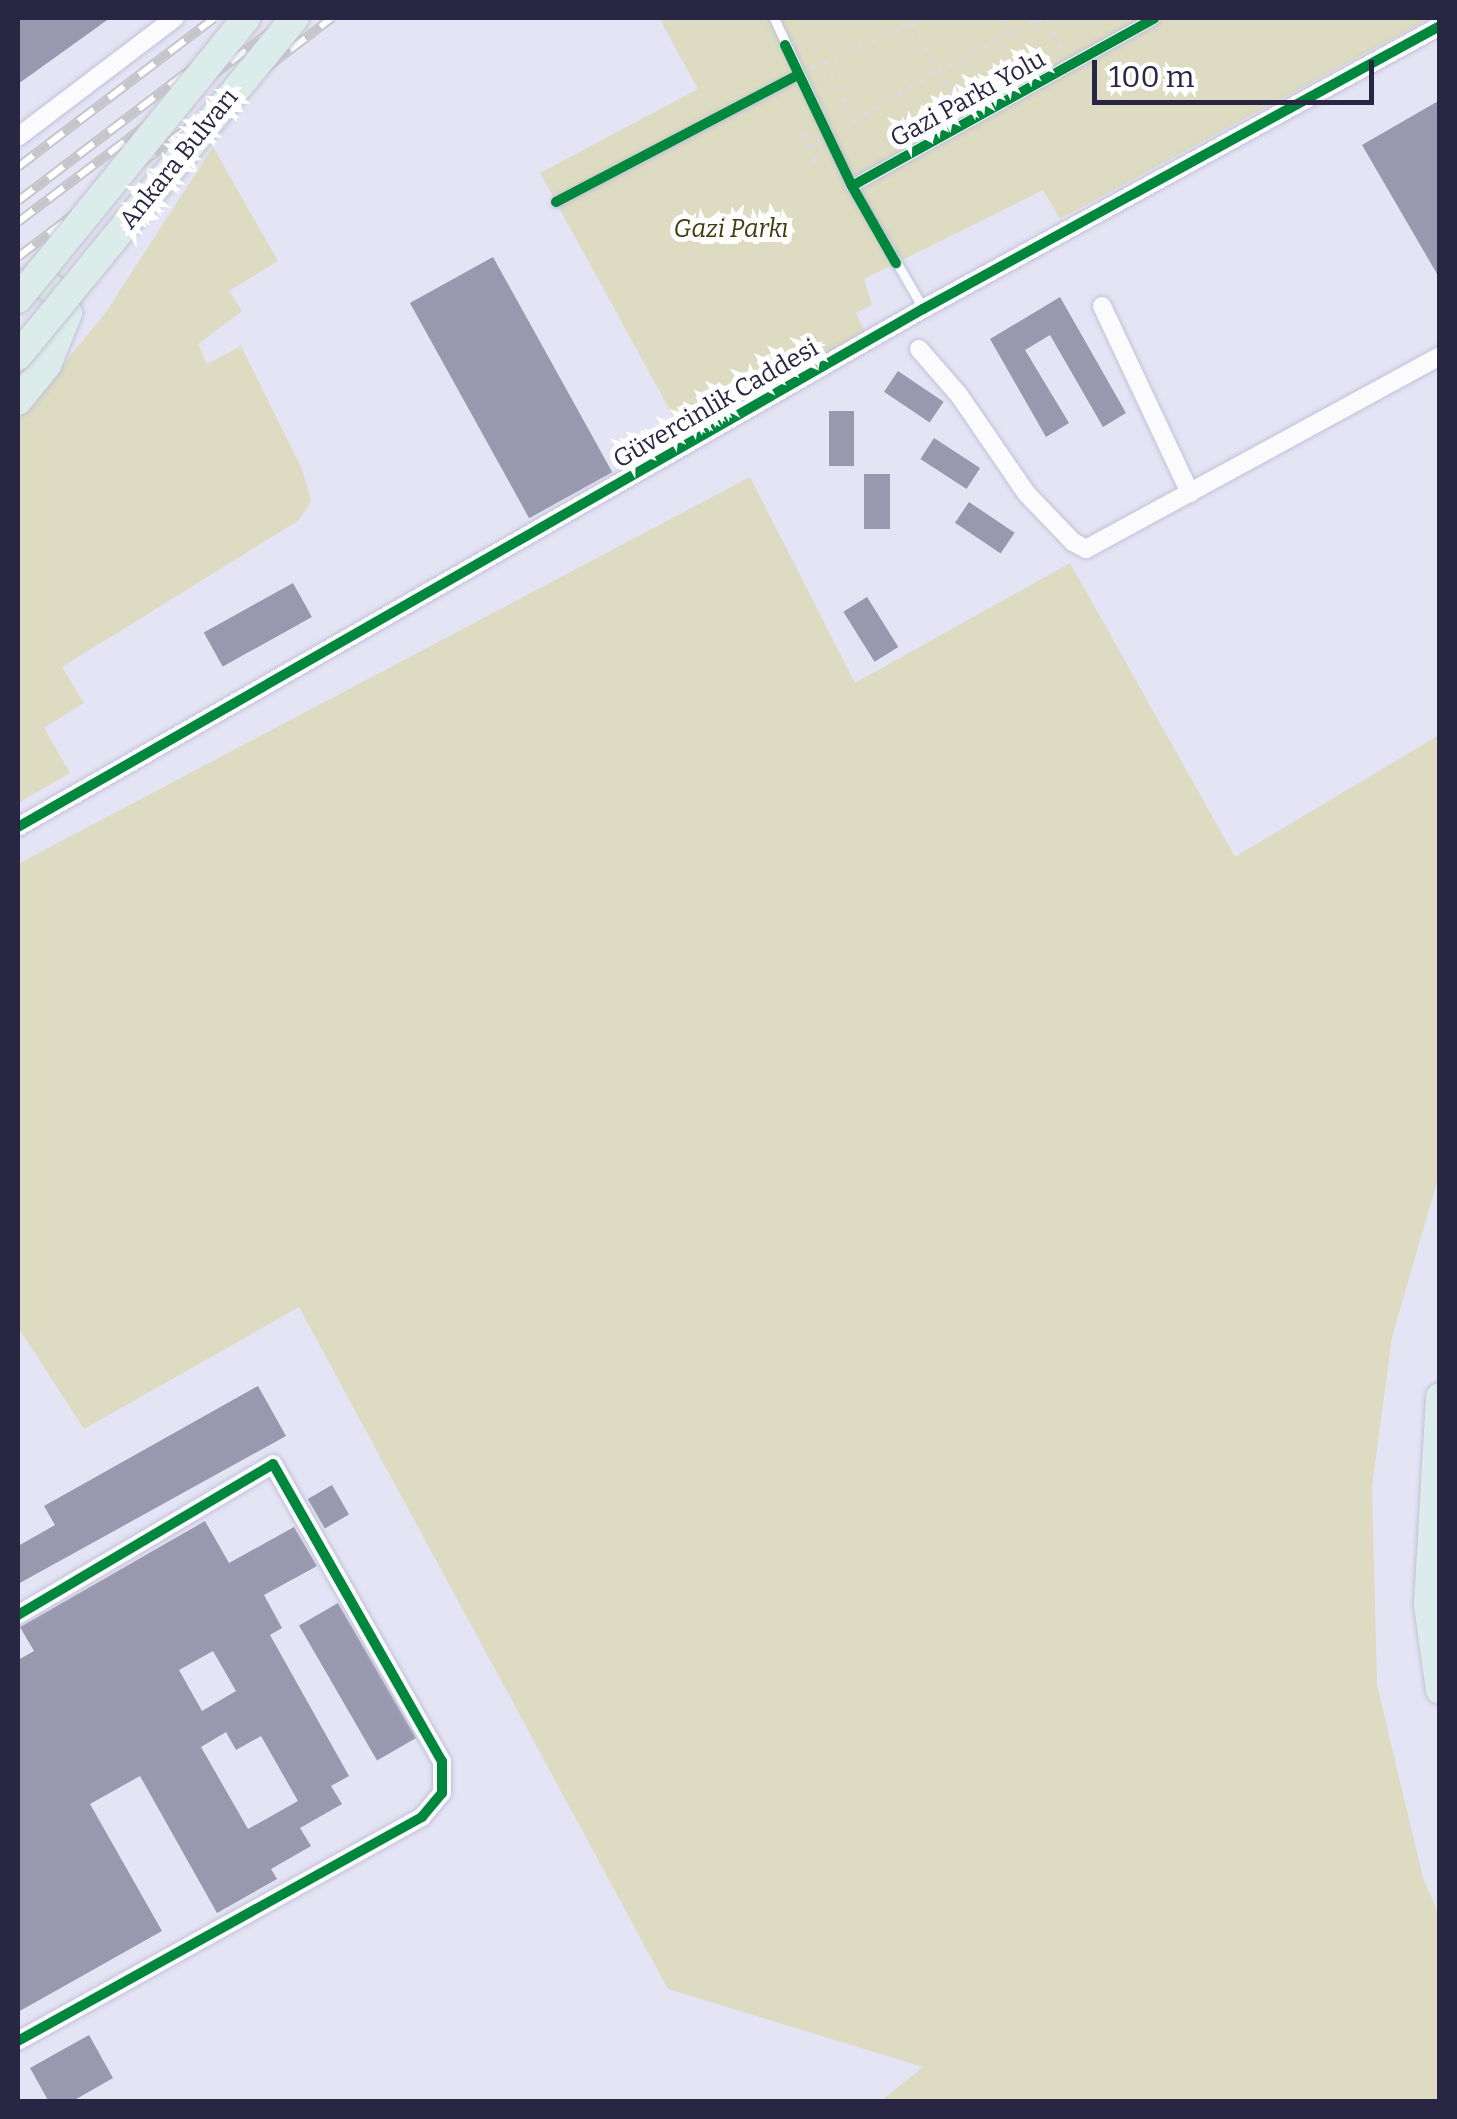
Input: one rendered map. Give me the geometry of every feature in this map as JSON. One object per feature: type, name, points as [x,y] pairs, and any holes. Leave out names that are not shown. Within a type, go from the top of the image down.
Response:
[{"type":"main road","name":"Ankara Bulvarı","points":[[18,299],[246,18]]},
{"type":"main road","name":"Ankara Bulvarı","points":[[18,356],[295,18]]},
{"type":"main road","points":[[18,284],[42,282],[60,294],[68,313],[48,365],[18,402]]},
{"type":"main road","points":[[1440,1397],[1428,1605],[1440,1690]]},
{"type":"street","points":[[18,138],[175,18]]},
{"type":"street","name":"Gazi Parkı Yolu","points":[[852,186],[1155,18]]},
{"type":"street","name":"Güvercinlik Caddesi","points":[[18,828],[923,309],[1440,26]]},
{"type":"street","points":[[1102,306],[1190,493]]},
{"type":"street","points":[[919,350],[960,395],[1026,494],[1073,542],[1086,549],[1440,356]]},
{"type":"street","points":[[18,1615],[272,1464],[442,1761],[442,1793],[422,1817],[18,2041]]},
{"type":"lane","points":[[774,18],[852,186],[923,309]]},
{"type":"lane","points":[[556,202],[798,75]]},
{"type":"path","points":[[798,75],[925,18]]},
{"type":"path","points":[[1006,18],[1012,33]]},
{"type":"path","points":[[826,62],[853,122],[1033,20],[1046,21],[1073,63]]},
{"type":"path","points":[[912,24],[967,122]]},
{"type":"path","points":[[798,135],[806,132],[817,160],[811,162]]},
{"type":"green space","name":"Gazi Parkı","points":[[659,18],[1430,18],[1060,219],[1043,190],[864,279],[872,305],[856,313],[865,332],[683,434],[540,173],[698,89]]},
{"type":"green space","points":[[213,147],[278,261],[229,291],[242,311],[198,344],[207,364],[241,346],[302,469],[311,501],[299,520],[62,667],[84,703],[44,728],[70,773],[18,803],[18,420],[106,312]]},
{"type":"green space","points":[[750,477],[855,683],[1070,563],[1235,857],[1439,735],[1439,1175],[1392,1337],[1372,1487],[1377,1685],[1423,1878],[1439,1915],[1439,2101],[881,2101],[923,2067],[668,1989],[299,1307],[84,1429],[18,1327],[18,864]]},
{"type":"building","points":[[18,18],[110,18],[18,84]]},
{"type":"building","points":[[1440,100],[1440,279],[1362,145]]},
{"type":"building","points":[[493,257],[612,472],[529,518],[410,303]]},
{"type":"building","points":[[1060,297],[1126,413],[1103,427],[1050,335],[1025,350],[1069,423],[1046,437],[990,339]]},
{"type":"building","points":[[898,371],[944,402],[930,422],[884,392]]},
{"type":"building","points":[[829,411],[854,411],[854,466],[829,466]]},
{"type":"building","points":[[934,438],[980,468],[967,489],[920,459]]},
{"type":"building","points":[[864,474],[890,474],[890,529],[864,529]]},
{"type":"building","points":[[969,502],[1015,533],[1001,553],[955,523]]},
{"type":"building","points":[[293,583],[312,617],[223,667],[204,632]]},
{"type":"building","points":[[867,597],[898,647],[875,662],[843,612]]},
{"type":"building","points":[[258,1386],[286,1436],[18,1584],[18,1546],[55,1525],[44,1506]]},
{"type":"building","points":[[332,1485],[349,1514],[325,1528],[308,1499]]},
{"type":"building","points":[[205,1521],[229,1563],[294,1527],[317,1566],[264,1595],[282,1628],[270,1635],[349,1776],[331,1786],[342,1804],[300,1828],[311,1846],[271,1869],[277,1879],[217,1913],[140,1776],[90,1804],[162,1931],[18,2012],[18,1660],[34,1651],[20,1627]],"holes":[[[213,1651],[236,1691],[202,1711],[179,1670]],[[226,1732],[236,1750],[261,1736],[298,1801],[248,1829],[201,1747]]]},
{"type":"building","points":[[338,1603],[416,1738],[377,1761],[299,1626]]},
{"type":"building","points":[[89,2035],[113,2078],[71,2102],[49,2102],[30,2068]]},
{"type":"railway","points":[[18,167],[214,18]]},
{"type":"railway","points":[[18,201],[258,18]]},
{"type":"railway","points":[[18,222],[289,18]]},
{"type":"railway","points":[[18,257],[332,18]]},
{"type":"cycle path","points":[[852,186],[1155,18]]},
{"type":"cycle path","points":[[18,827],[923,309],[1440,26]]},
{"type":"cycle path","points":[[785,45],[852,186],[896,263]]},
{"type":"cycle path","points":[[556,202],[798,75]]},
{"type":"cycle path","points":[[18,1615],[273,1464],[442,1761],[442,1793],[422,1817],[18,2041]]}]
